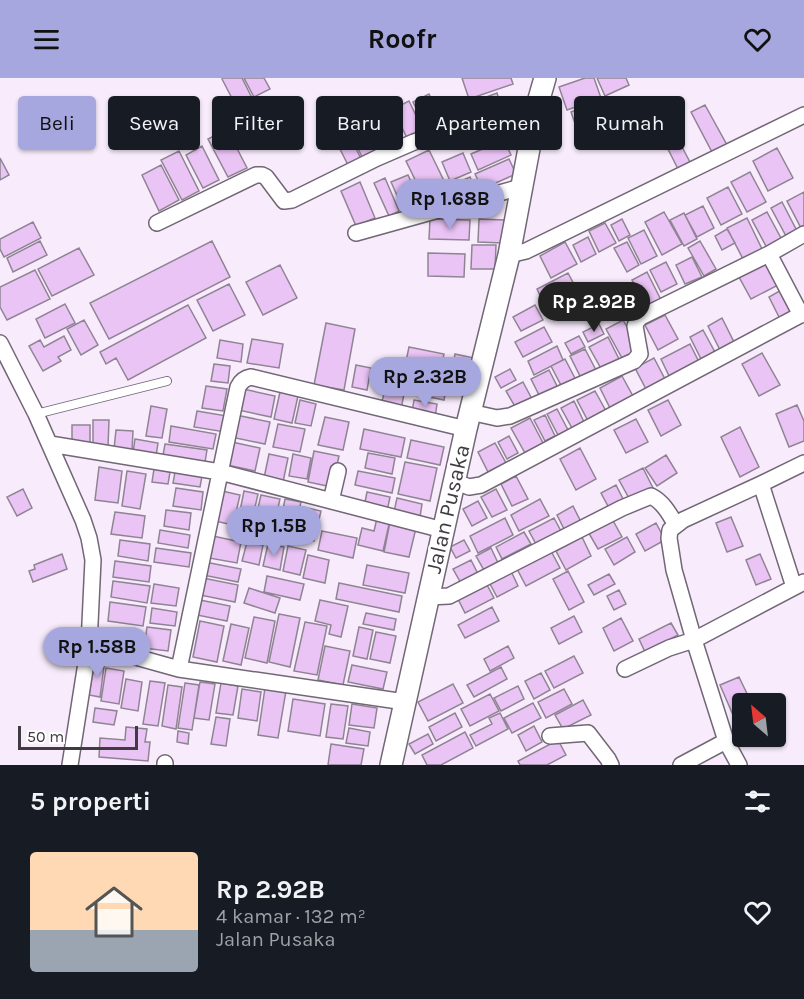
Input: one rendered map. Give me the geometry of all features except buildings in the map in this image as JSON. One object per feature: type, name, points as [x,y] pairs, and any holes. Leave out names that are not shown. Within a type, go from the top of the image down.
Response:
[{"type":"street","points":[[545,78],[550,78]]},
{"type":"street","name":"Jalan Pusaka","points":[[540,96],[545,78]]},
{"type":"street","points":[[509,255],[526,251],[804,115]]},
{"type":"street","points":[[158,223],[256,176],[266,177],[284,201],[292,200],[376,158],[415,142]]},
{"type":"street","name":"Jalan Pusaka","points":[[391,765],[454,481],[509,255],[528,150]]},
{"type":"street","points":[[356,234],[521,187]]},
{"type":"street","points":[[179,669],[238,387],[245,378],[251,377],[468,421],[510,416],[634,361],[640,354],[635,326],[640,317],[769,254],[804,234]]},
{"type":"street","points":[[454,481],[469,487],[481,485],[802,314],[769,254]]},
{"type":"street","points":[[0,344],[36,414],[83,520],[93,560],[88,644],[70,765]]},
{"type":"street","points":[[50,444],[220,472],[443,530]]},
{"type":"street","points":[[739,765],[726,741],[694,640],[674,570],[670,530],[804,463]]},
{"type":"street","points":[[331,501],[338,471]]},
{"type":"street","points":[[625,669],[669,648],[694,640],[799,584],[761,484]]},
{"type":"street","points":[[428,597],[448,596],[622,508],[651,496],[658,499],[666,508],[676,525]]},
{"type":"street","points":[[88,644],[179,669],[405,702]]},
{"type":"street","points":[[550,736],[588,733],[611,765]]},
{"type":"street","points":[[681,765],[726,741]]},
{"type":"lane","points":[[36,414],[167,381]]}]
